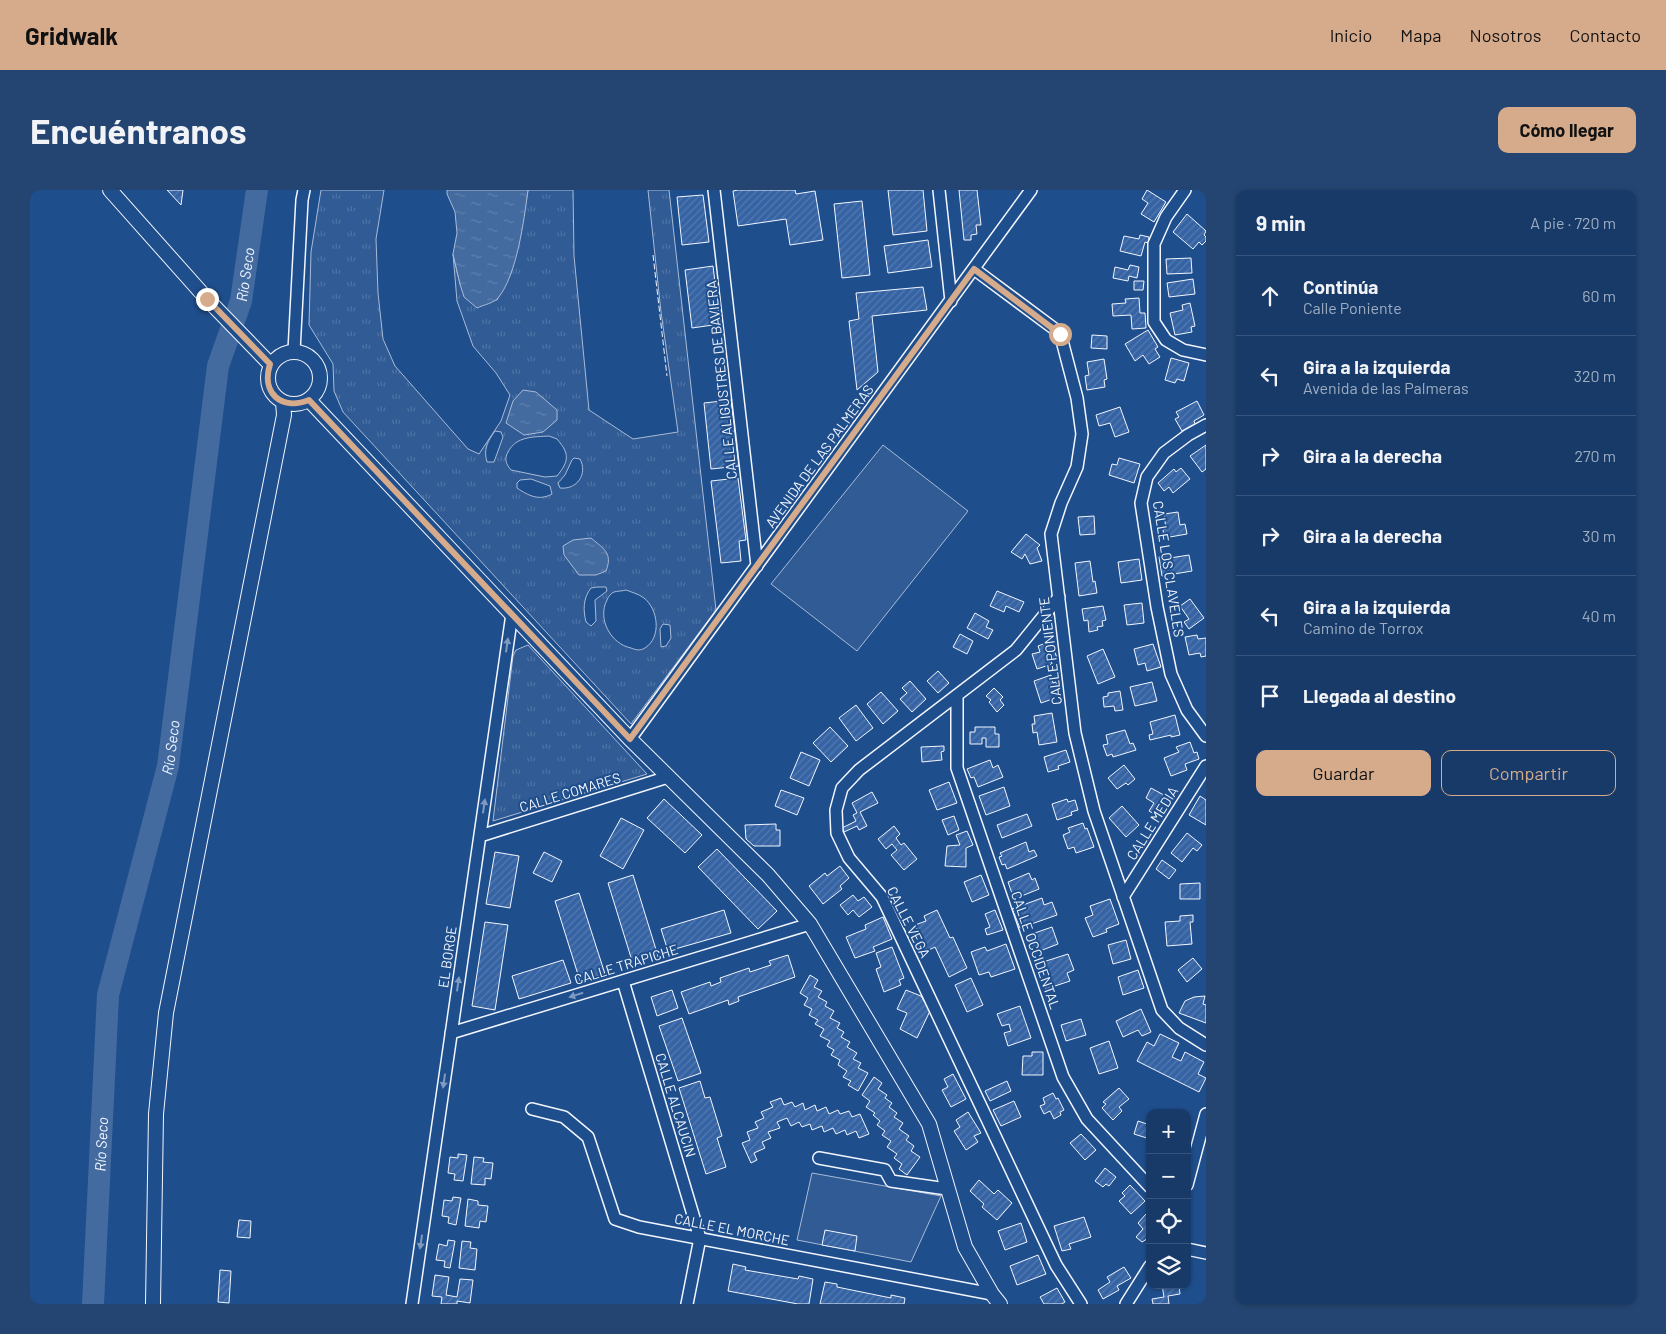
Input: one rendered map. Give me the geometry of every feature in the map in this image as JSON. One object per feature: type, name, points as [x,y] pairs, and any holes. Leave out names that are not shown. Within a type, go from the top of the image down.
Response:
[{"type":"street","points":[[110,190],[207,299],[270,364]]},
{"type":"street","points":[[294,351],[304,190]]},
{"type":"street","name":"CALLE ALIGUSTRES DE BAVIERA","points":[[714,190],[757,566]]},
{"type":"street","points":[[940,190],[951,301]]},
{"type":"street","name":"AVENIDA DE LAS PALMERAS","points":[[630,739],[1031,190]]},
{"type":"street","points":[[1185,190],[1166,217],[1154,244],[1154,322],[1166,340],[1183,350],[1206,355]]},
{"type":"street","name":"CALLE PONIENTE","points":[[974,269],[1060,334],[1077,398],[1082,434],[1077,467],[1061,503],[1051,534],[1075,733],[1094,811],[1162,1010],[1178,1028],[1206,1045]]},
{"type":"street","points":[[294,351],[307,354],[317,364],[321,377],[318,390],[309,400],[298,404],[283,402],[275,397],[268,386],[267,375],[270,364],[280,354],[294,351]]},
{"type":"street","points":[[309,400],[630,739],[768,875],[810,924],[929,1124],[965,1247],[996,1299]]},
{"type":"street","points":[[153,1304],[156,1114],[166,1013],[284,415],[283,402]]},
{"type":"street","name":"CALLE LOS CLAVELES","points":[[1206,425],[1188,435],[1164,453],[1147,477],[1141,503],[1157,607],[1171,674],[1187,710],[1206,736]]},
{"type":"street","name":"CALLE VEGA","points":[[1059,597],[1016,650],[859,770],[842,788],[836,810],[837,833],[849,858],[882,897],[1056,1265],[1081,1304]]},
{"type":"street","name":"EL BORGE","points":[[412,1304],[512,614]]},
{"type":"street","name":"CALLE OCCIDENTAL","points":[[957,695],[957,768],[1063,1076],[1087,1119],[1146,1183]]},
{"type":"street","name":"CALLE MEDIA","points":[[1123,896],[1206,766]]},
{"type":"street","name":"CALLE COMARES","points":[[480,836],[668,777]]},
{"type":"street","name":"CALLE TRAPICHE","points":[[451,1033],[810,924]]},
{"type":"street","name":"CALLE ALCAUCIN","points":[[623,981],[700,1238]]},
{"type":"street","name":"CALLE EL MORCHE","points":[[532,1108],[564,1117],[588,1137],[615,1219],[639,1227],[996,1299]]},
{"type":"street","points":[[1191,1170],[1206,1114]]},
{"type":"street","points":[[820,1158],[885,1170],[891,1182],[947,1189]]},
{"type":"street","points":[[687,1304],[700,1238]]},
{"type":"street","points":[[1191,1250],[1206,1253]]},
{"type":"street","points":[[1126,1304],[1146,1272]]},
{"type":"green space","points":[[321,190],[384,190],[376,239],[378,293],[383,339],[395,366],[468,449],[479,454],[501,421],[510,395],[496,373],[473,346],[457,301],[453,254],[465,297],[497,300],[511,273],[521,232],[528,190],[573,190],[574,256],[589,410],[633,439],[678,432],[661,312],[648,190],[669,190],[716,610],[631,724],[343,412],[334,391],[333,364],[309,325],[311,252]],"holes":[[[495,431],[501,432],[503,437],[494,462],[487,462],[486,449]],[[549,436],[557,439],[564,449],[566,462],[557,476],[545,477],[511,470],[507,464],[506,459],[511,447],[526,438]],[[574,458],[580,459],[583,470],[576,484],[560,488],[558,483],[565,475],[572,460]],[[531,479],[550,486],[552,494],[534,497],[517,488],[517,483],[520,480]],[[597,587],[606,587],[607,591],[595,600],[596,621],[591,626],[586,622],[584,613],[584,604],[591,588]],[[626,590],[637,594],[644,598],[652,609],[655,616],[656,630],[650,643],[641,650],[624,646],[608,630],[605,622],[604,607],[608,598],[615,592]],[[663,624],[670,625],[671,638],[666,646],[661,647],[660,629]]]},
{"type":"green space","points":[[528,645],[647,774],[493,821],[513,656],[516,650]]},
{"type":"shaded area","points":[[883,445],[968,511],[857,651],[771,584]]},
{"type":"shaded area","points":[[812,1173],[941,1196],[911,1262],[797,1240]]},
{"type":"water","points":[[447,190],[528,190],[519,247],[505,288],[496,300],[477,308],[464,297],[460,284],[453,254],[457,233],[455,212]]},
{"type":"water","points":[[523,390],[536,392],[557,410],[557,420],[543,432],[524,435],[506,423],[513,401]]},
{"type":"water","points":[[591,538],[606,552],[608,565],[606,571],[596,575],[579,575],[564,555],[563,546],[573,540]]},
{"type":"building","points":[[167,190],[183,190],[181,205]]},
{"type":"building","points":[[795,190],[796,194],[815,191],[823,240],[790,245],[786,219],[738,226],[733,191]]},
{"type":"building","points":[[888,190],[923,190],[927,231],[893,235]]},
{"type":"building","points":[[959,190],[977,190],[981,225],[976,225],[977,234],[971,235],[971,240],[964,240]]},
{"type":"building","points":[[1147,190],[1166,202],[1154,222],[1141,214],[1148,203],[1142,199]]},
{"type":"building","points":[[703,195],[709,242],[682,245],[677,197]]},
{"type":"building","points":[[862,201],[870,275],[842,278],[834,204]]},
{"type":"building","points":[[1187,214],[1206,231],[1204,235],[1206,241],[1202,245],[1199,242],[1193,249],[1173,232]]},
{"type":"building","points":[[1140,235],[1149,237],[1148,243],[1145,242],[1141,256],[1120,251],[1124,236],[1139,239]]},
{"type":"building","points":[[928,240],[932,267],[888,273],[884,246]]},
{"type":"building","points":[[1191,258],[1192,273],[1167,274],[1166,259]]},
{"type":"building","points":[[1130,265],[1139,267],[1137,278],[1129,276],[1128,281],[1113,278],[1115,267],[1128,270]]},
{"type":"building","points":[[713,266],[720,324],[692,328],[685,270]]},
{"type":"building","points":[[1193,279],[1195,294],[1169,297],[1167,283]]},
{"type":"building","points":[[1134,281],[1144,281],[1143,290],[1134,290]]},
{"type":"building","points":[[923,287],[927,310],[872,316],[878,372],[857,390],[849,321],[859,319],[856,293]]},
{"type":"building","points":[[1139,298],[1140,313],[1145,313],[1146,328],[1132,329],[1131,315],[1113,316],[1112,304],[1126,303],[1125,299]]},
{"type":"building","points":[[1190,303],[1195,326],[1191,327],[1192,332],[1175,335],[1170,313],[1183,310],[1182,305]]},
{"type":"building","points":[[1148,330],[1158,347],[1155,349],[1160,357],[1149,364],[1143,355],[1135,361],[1125,344]]},
{"type":"building","points":[[1092,335],[1107,336],[1107,349],[1091,348]]},
{"type":"building","points":[[1171,358],[1189,363],[1184,381],[1177,379],[1175,383],[1165,380]]},
{"type":"building","points":[[1104,359],[1107,379],[1104,380],[1105,387],[1087,390],[1085,376],[1089,375],[1087,362]]},
{"type":"building","points":[[731,400],[739,466],[711,469],[704,403]]},
{"type":"building","points":[[1197,401],[1204,415],[1194,421],[1195,424],[1182,431],[1175,419],[1179,417],[1176,412]]},
{"type":"building","points":[[1120,407],[1129,432],[1115,437],[1110,423],[1099,426],[1096,415]]},
{"type":"building","points":[[1206,445],[1206,469],[1202,472],[1190,456]]},
{"type":"building","points":[[1119,458],[1140,464],[1134,483],[1109,475],[1112,464],[1117,465]]},
{"type":"building","points":[[1181,468],[1190,479],[1173,493],[1169,487],[1164,491],[1158,483],[1174,469],[1176,472]]},
{"type":"building","points":[[738,478],[746,540],[739,541],[741,561],[721,563],[711,481]]},
{"type":"building","points":[[1178,512],[1180,525],[1185,524],[1187,534],[1164,538],[1163,529],[1166,529],[1164,514]]},
{"type":"building","points":[[1094,516],[1095,534],[1080,535],[1078,517]]},
{"type":"building","points":[[1026,534],[1040,545],[1037,548],[1042,561],[1030,564],[1025,554],[1022,559],[1011,552]]},
{"type":"building","points":[[1170,555],[1170,558],[1189,555],[1192,571],[1162,576],[1159,557]]},
{"type":"building","points":[[1139,559],[1142,580],[1121,583],[1118,562]]},
{"type":"building","points":[[1090,561],[1093,582],[1095,581],[1097,593],[1079,596],[1075,563]]},
{"type":"building","points":[[997,591],[1024,602],[1019,612],[1006,606],[1004,612],[990,606]]},
{"type":"building","points":[[1190,599],[1204,618],[1189,629],[1184,622],[1189,619],[1180,606]]},
{"type":"building","points":[[1142,603],[1144,623],[1127,625],[1124,605]]},
{"type":"building","points":[[1103,606],[1106,620],[1102,621],[1103,626],[1097,627],[1098,630],[1089,632],[1088,620],[1084,621],[1082,609]]},
{"type":"building","points":[[975,613],[989,621],[986,627],[993,630],[988,639],[967,628]]},
{"type":"building","points":[[960,634],[973,641],[967,654],[953,647]]},
{"type":"building","points":[[1197,635],[1198,639],[1206,638],[1206,656],[1201,657],[1200,653],[1189,655],[1185,637]]},
{"type":"building","points":[[1051,641],[1057,658],[1051,660],[1052,664],[1037,669],[1032,654],[1040,652],[1038,646]]},
{"type":"building","points":[[1153,644],[1161,667],[1147,671],[1145,663],[1138,665],[1134,649]]},
{"type":"building","points":[[1103,649],[1115,677],[1098,684],[1087,656]]},
{"type":"building","points":[[938,671],[949,683],[938,693],[927,681]]},
{"type":"building","points":[[1051,675],[1053,683],[1056,682],[1061,696],[1041,703],[1034,681]]},
{"type":"building","points":[[910,681],[926,699],[912,712],[900,699],[907,693],[902,688]]},
{"type":"building","points":[[1152,682],[1157,701],[1135,706],[1130,687]]},
{"type":"building","points":[[994,688],[1003,697],[1000,700],[1004,705],[997,712],[989,702],[991,700],[986,696]]},
{"type":"building","points":[[1120,691],[1123,710],[1115,711],[1114,706],[1104,707],[1103,697],[1108,696],[1108,693]]},
{"type":"building","points":[[881,692],[898,711],[883,724],[867,704]]},
{"type":"building","points":[[856,705],[873,728],[856,741],[839,718]]},
{"type":"building","points":[[1052,713],[1057,742],[1039,745],[1037,732],[1033,733],[1032,724],[1035,724],[1034,716]]},
{"type":"building","points":[[1175,715],[1180,735],[1150,740],[1149,735],[1153,734],[1150,722]]},
{"type":"building","points":[[830,727],[848,746],[831,762],[813,743]]},
{"type":"building","points":[[975,727],[995,727],[995,734],[999,734],[999,747],[986,747],[986,738],[982,738],[982,744],[970,744],[970,732],[975,732]]},
{"type":"building","points":[[1125,730],[1130,744],[1133,743],[1136,750],[1113,757],[1112,754],[1107,756],[1103,745],[1108,744],[1106,735]]},
{"type":"building","points":[[1190,742],[1194,753],[1197,752],[1199,759],[1185,764],[1187,770],[1171,776],[1164,758],[1179,752],[1176,747]]},
{"type":"building","points":[[944,746],[944,751],[941,752],[942,760],[922,762],[921,747]]},
{"type":"building","points":[[1066,750],[1070,762],[1058,766],[1059,769],[1048,772],[1044,757]]},
{"type":"building","points":[[801,752],[820,760],[809,786],[790,778]]},
{"type":"building","points":[[990,760],[993,768],[998,765],[1003,777],[978,787],[974,777],[971,778],[967,769]]},
{"type":"building","points":[[1124,765],[1135,779],[1128,785],[1126,783],[1117,789],[1108,778]]},
{"type":"building","points":[[949,782],[957,803],[937,810],[929,790]]},
{"type":"building","points":[[1004,787],[1010,806],[986,815],[979,796]]},
{"type":"building","points":[[1151,788],[1171,799],[1164,810],[1161,808],[1156,815],[1149,811],[1154,803],[1146,798]]},
{"type":"building","points":[[781,790],[804,798],[797,815],[775,806]]},
{"type":"building","points":[[872,792],[878,803],[860,812],[867,826],[859,830],[857,826],[844,832],[842,828],[856,821],[853,815],[857,813],[852,803]]},
{"type":"building","points":[[1200,796],[1206,800],[1206,825],[1189,815]]},
{"type":"building","points":[[664,799],[702,835],[685,853],[647,818]]},
{"type":"building","points":[[1067,799],[1068,802],[1075,800],[1078,810],[1071,812],[1072,815],[1057,820],[1052,804]]},
{"type":"building","points":[[1122,806],[1139,825],[1126,837],[1109,818]]},
{"type":"building","points":[[1027,814],[1032,826],[1002,838],[997,825]]},
{"type":"building","points":[[954,816],[959,830],[948,835],[942,820]]},
{"type":"building","points":[[621,818],[644,830],[623,869],[600,856]]},
{"type":"building","points":[[1083,823],[1085,829],[1087,828],[1094,847],[1076,853],[1074,847],[1068,849],[1063,835],[1070,832],[1068,828]]},
{"type":"building","points":[[776,824],[776,830],[780,830],[780,846],[754,846],[746,839],[745,825]]},
{"type":"building","points":[[894,826],[900,834],[896,838],[901,845],[904,843],[917,859],[904,870],[891,855],[897,850],[892,844],[886,849],[878,839]]},
{"type":"building","points":[[967,831],[973,845],[966,848],[966,867],[945,866],[947,846],[960,845],[956,835]]},
{"type":"building","points":[[1187,833],[1202,845],[1197,851],[1193,848],[1182,862],[1171,853]]},
{"type":"building","points":[[1026,842],[1029,852],[1034,850],[1037,856],[1007,869],[1005,864],[1002,865],[999,857],[1002,856],[1000,853]]},
{"type":"building","points":[[717,849],[777,911],[758,929],[698,867]]},
{"type":"building","points":[[495,852],[519,856],[510,908],[486,904]]},
{"type":"building","points":[[544,852],[562,861],[552,882],[533,873]]},
{"type":"building","points":[[1162,860],[1176,870],[1169,879],[1156,869]]},
{"type":"building","points":[[840,866],[849,878],[840,886],[842,889],[823,904],[809,886],[825,873],[827,876]]},
{"type":"building","points":[[1029,873],[1032,880],[1035,878],[1039,889],[1014,899],[1008,882]]},
{"type":"building","points":[[633,875],[658,956],[633,964],[608,883]]},
{"type":"building","points":[[981,875],[989,895],[972,902],[964,882]]},
{"type":"building","points":[[1200,883],[1200,899],[1180,899],[1180,884]]},
{"type":"building","points":[[579,893],[605,974],[580,981],[555,901]]},
{"type":"building","points":[[853,895],[858,901],[864,897],[872,907],[859,917],[853,910],[848,915],[840,905]]},
{"type":"building","points":[[1042,898],[1044,905],[1052,902],[1057,915],[1020,928],[1012,909]]},
{"type":"building","points":[[1110,899],[1119,924],[1106,929],[1107,932],[1093,937],[1085,918],[1093,915],[1090,906]]},
{"type":"building","points":[[724,910],[731,933],[668,951],[661,929]]},
{"type":"building","points":[[937,910],[950,938],[953,937],[967,968],[949,977],[935,947],[927,951],[915,925],[926,921],[924,916]]},
{"type":"building","points":[[995,910],[1003,930],[987,935],[985,929],[990,927],[985,914]]},
{"type":"building","points":[[1193,915],[1193,922],[1190,922],[1192,944],[1167,946],[1165,922],[1180,921],[1180,916]]},
{"type":"building","points":[[883,917],[892,939],[873,947],[875,951],[855,958],[846,937],[866,929],[865,925]]},
{"type":"building","points":[[485,922],[508,925],[495,1010],[472,1006]]},
{"type":"building","points":[[1052,927],[1058,944],[1032,954],[1026,936]]},
{"type":"building","points":[[1126,940],[1131,959],[1113,964],[1108,945]]},
{"type":"building","points":[[1006,944],[1015,969],[991,977],[989,972],[979,975],[971,952],[985,947],[987,951]]},
{"type":"building","points":[[892,947],[904,978],[899,980],[901,985],[884,992],[876,969],[881,967],[876,953]]},
{"type":"building","points":[[1068,954],[1074,970],[1067,973],[1070,981],[1046,989],[1042,977],[1048,975],[1043,962]]},
{"type":"building","points":[[788,955],[795,977],[738,997],[739,1001],[729,1005],[728,1000],[689,1014],[681,992],[710,982],[711,986],[721,982],[720,978],[749,968],[750,972],[771,965],[769,961]]},
{"type":"building","points":[[1193,958],[1202,969],[1187,982],[1178,970]]},
{"type":"building","points":[[563,960],[571,983],[519,999],[512,976]]},
{"type":"building","points":[[1138,970],[1144,988],[1123,995],[1118,977]]},
{"type":"building","points":[[810,975],[818,980],[814,987],[822,991],[818,997],[827,1002],[825,1006],[834,1011],[830,1018],[840,1023],[837,1028],[844,1032],[841,1037],[850,1042],[847,1047],[857,1053],[853,1059],[861,1063],[858,1068],[868,1073],[858,1091],[848,1085],[851,1081],[843,1077],[847,1071],[838,1065],[840,1060],[831,1055],[834,1050],[827,1046],[830,1041],[820,1036],[824,1029],[815,1024],[818,1020],[809,1015],[812,1009],[804,1005],[808,998],[800,993]]},
{"type":"building","points":[[971,978],[983,1005],[967,1012],[955,985]]},
{"type":"building","points":[[672,990],[678,1008],[657,1016],[651,997]]},
{"type":"building","points":[[906,990],[921,996],[930,1011],[917,1038],[900,1029],[907,1013],[897,1009]]},
{"type":"building","points":[[1205,996],[1203,1004],[1206,1005],[1206,1023],[1179,1013],[1185,1001],[1194,997]]},
{"type":"building","points":[[1020,1006],[1031,1038],[1008,1046],[1004,1033],[1011,1031],[1009,1024],[1002,1026],[997,1014]]},
{"type":"building","points":[[1141,1009],[1151,1032],[1142,1036],[1138,1030],[1123,1037],[1116,1021]]},
{"type":"building","points":[[682,1018],[701,1073],[678,1081],[659,1026]]},
{"type":"building","points":[[1081,1019],[1086,1035],[1066,1041],[1061,1025]]},
{"type":"building","points":[[1160,1034],[1179,1043],[1172,1057],[1181,1061],[1185,1052],[1204,1062],[1198,1074],[1206,1078],[1199,1092],[1137,1061],[1147,1042],[1154,1046]]},
{"type":"building","points":[[1109,1041],[1118,1068],[1099,1074],[1090,1048]]},
{"type":"building","points":[[1032,1052],[1043,1052],[1043,1075],[1022,1075],[1023,1056],[1032,1056]]},
{"type":"building","points":[[953,1074],[966,1099],[951,1107],[942,1090],[948,1087],[944,1079]]},
{"type":"building","points":[[874,1077],[882,1083],[878,1089],[887,1095],[885,1098],[892,1103],[889,1107],[897,1113],[894,1117],[903,1123],[899,1129],[909,1136],[906,1140],[914,1146],[911,1151],[920,1157],[907,1175],[899,1169],[902,1164],[894,1158],[897,1154],[887,1147],[891,1141],[882,1135],[885,1131],[877,1125],[880,1121],[873,1115],[875,1113],[866,1107],[870,1101],[862,1095]]},
{"type":"building","points":[[700,1081],[705,1098],[710,1097],[722,1136],[717,1138],[726,1167],[706,1174],[679,1088]]},
{"type":"building","points":[[1007,1081],[1011,1091],[990,1101],[985,1091]]},
{"type":"building","points":[[1119,1088],[1129,1099],[1119,1107],[1122,1111],[1113,1120],[1102,1108],[1106,1104],[1103,1102]]},
{"type":"building","points":[[1053,1093],[1064,1110],[1060,1112],[1061,1115],[1054,1119],[1050,1111],[1044,1114],[1040,1106],[1045,1104],[1043,1098]]},
{"type":"building","points":[[781,1098],[784,1105],[792,1102],[795,1107],[803,1103],[805,1110],[815,1105],[817,1111],[826,1107],[829,1114],[838,1110],[840,1114],[849,1111],[852,1117],[860,1114],[869,1134],[859,1138],[856,1131],[847,1135],[845,1130],[836,1134],[833,1128],[824,1132],[822,1126],[812,1130],[810,1124],[802,1127],[799,1122],[791,1126],[787,1118],[777,1122],[780,1128],[768,1132],[771,1138],[762,1142],[765,1148],[754,1153],[757,1160],[751,1163],[742,1143],[750,1140],[747,1132],[758,1128],[755,1122],[764,1118],[761,1112],[773,1107],[770,1102]]},
{"type":"building","points":[[1014,1101],[1021,1117],[1001,1126],[993,1110]]},
{"type":"building","points":[[968,1112],[981,1133],[974,1136],[978,1142],[966,1150],[954,1131],[960,1127],[956,1120]]},
{"type":"building","points":[[1138,1121],[1146,1124],[1146,1138],[1134,1134]]},
{"type":"building","points":[[1081,1134],[1096,1150],[1085,1160],[1070,1143]]},
{"type":"building","points":[[458,1154],[467,1155],[463,1181],[454,1180],[455,1174],[448,1173],[450,1157],[458,1158]]},
{"type":"building","points":[[474,1157],[484,1158],[483,1162],[493,1163],[491,1179],[485,1178],[485,1185],[471,1184]]},
{"type":"building","points":[[1105,1168],[1116,1177],[1109,1186],[1106,1184],[1103,1187],[1095,1181]]},
{"type":"building","points":[[979,1180],[994,1194],[998,1190],[1012,1203],[997,1220],[982,1207],[984,1204],[970,1191]]},
{"type":"building","points":[[1130,1185],[1145,1201],[1131,1214],[1119,1201],[1125,1196],[1122,1193]]},
{"type":"building","points":[[453,1197],[461,1198],[456,1225],[448,1223],[449,1217],[442,1216],[444,1200],[452,1201]]},
{"type":"building","points":[[468,1199],[478,1201],[478,1205],[488,1206],[486,1222],[480,1221],[479,1228],[465,1226]]},
{"type":"building","points":[[1146,1214],[1146,1240],[1142,1242],[1136,1237],[1143,1229],[1138,1223]]},
{"type":"building","points":[[1084,1217],[1091,1237],[1069,1244],[1071,1249],[1062,1251],[1054,1226]]},
{"type":"building","points":[[239,1220],[251,1221],[250,1238],[237,1237]]},
{"type":"building","points":[[1021,1223],[1027,1242],[1005,1250],[998,1231]]},
{"type":"building","points":[[825,1230],[857,1236],[855,1251],[822,1245]]},
{"type":"building","points":[[448,1240],[455,1241],[450,1268],[444,1267],[445,1261],[436,1260],[439,1244],[447,1246]]},
{"type":"building","points":[[462,1241],[471,1242],[470,1248],[477,1249],[475,1270],[459,1268]]},
{"type":"building","points":[[1038,1255],[1046,1274],[1017,1285],[1010,1266]]},
{"type":"building","points":[[733,1264],[746,1267],[745,1270],[798,1279],[799,1276],[813,1279],[809,1304],[798,1304],[728,1291]]},
{"type":"building","points":[[1124,1267],[1131,1278],[1117,1286],[1119,1290],[1103,1299],[1098,1290],[1110,1282],[1107,1277]]},
{"type":"building","points":[[220,1270],[231,1271],[229,1303],[218,1302]]},
{"type":"building","points":[[435,1275],[449,1277],[446,1295],[457,1297],[460,1279],[473,1280],[470,1303],[457,1301],[457,1304],[441,1304],[442,1297],[432,1296]]},
{"type":"building","points":[[825,1282],[837,1284],[837,1287],[891,1298],[891,1295],[905,1298],[904,1304],[820,1304]]},
{"type":"building","points":[[1057,1288],[1065,1302],[1062,1304],[1044,1304],[1040,1297]]},
{"type":"building","points":[[1163,1289],[1179,1289],[1180,1294],[1168,1296],[1169,1304],[1153,1304],[1152,1299],[1164,1297]]},
{"type":"waterway","name":"Río Seco","points":[[93,1304],[108,995],[168,766],[218,366],[241,301],[257,190]]},
{"type":"fence","points":[[653,255],[667,376]]},
{"type":"route","points":[[207,299],[270,364],[267,375],[268,386],[275,397],[283,402],[298,404],[309,400],[630,739],[974,269],[1060,334]]}]
